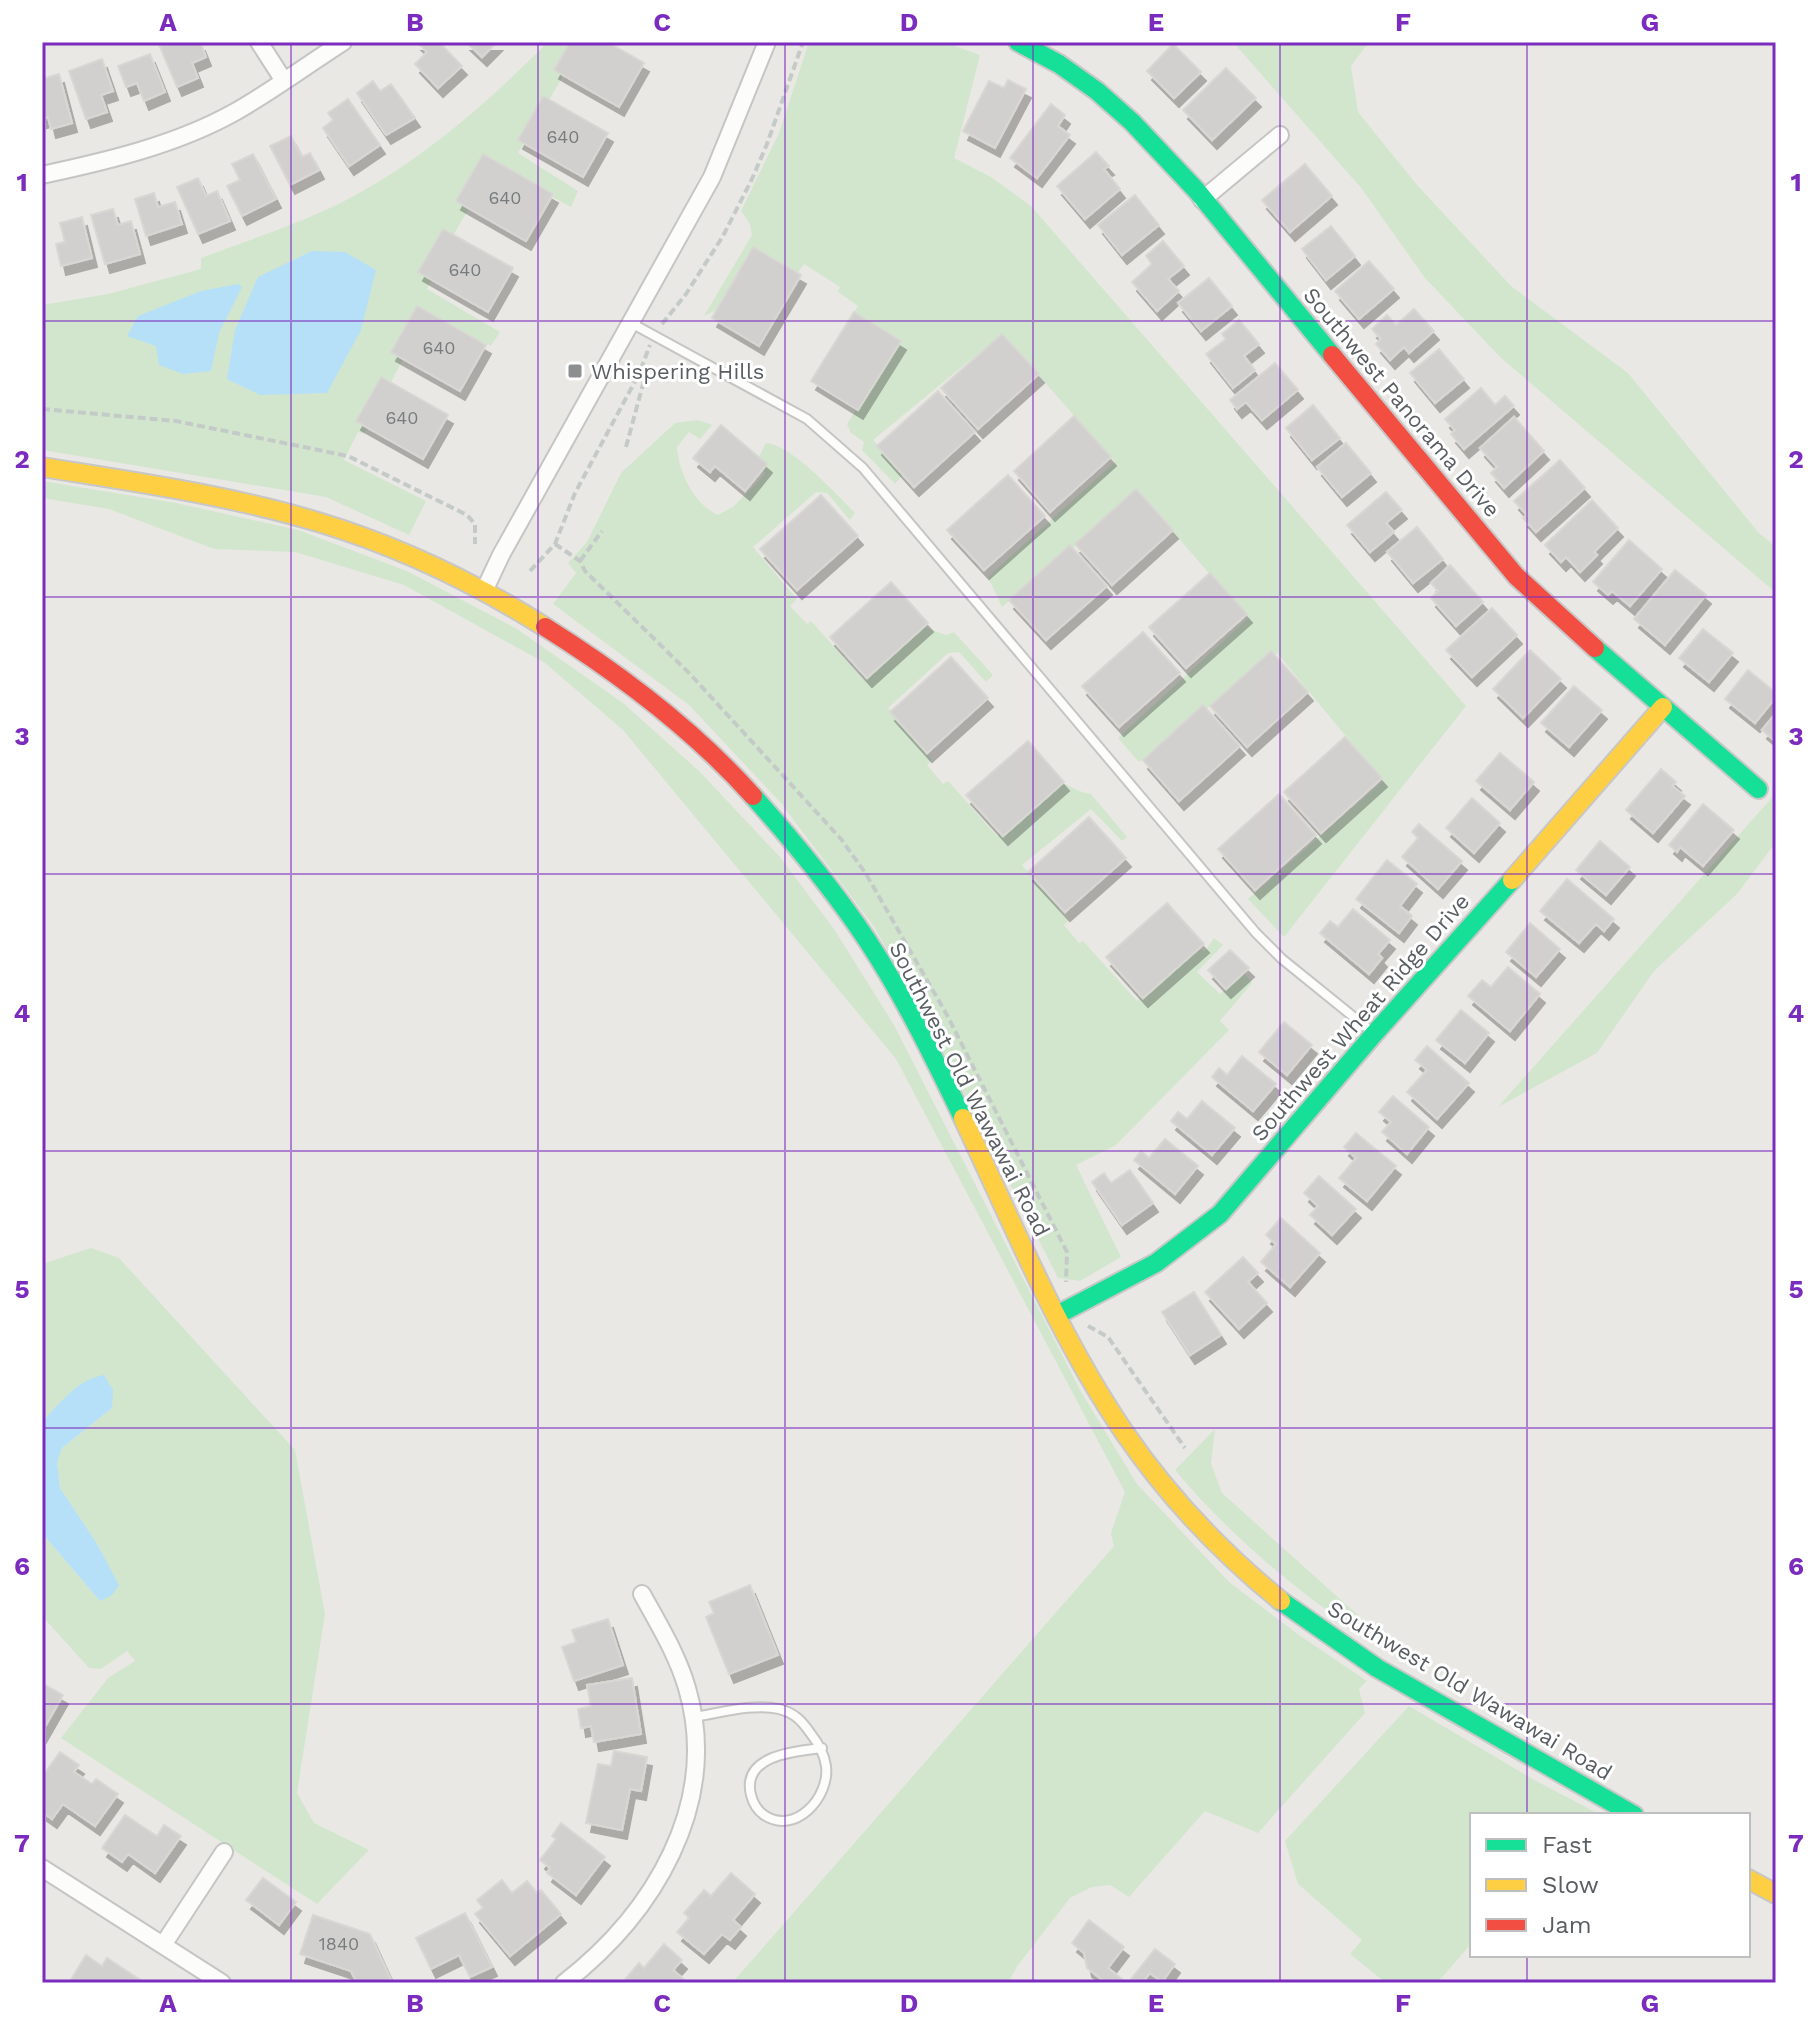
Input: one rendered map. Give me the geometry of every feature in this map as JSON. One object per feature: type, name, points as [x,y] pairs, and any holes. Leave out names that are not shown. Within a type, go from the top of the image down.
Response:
[{"type":"main road","name":"Southwest Panorama Drive","points":[[1018,42],[1079,75],[1127,115],[1202,200],[1516,576],[1572,629],[1758,789]]},
{"type":"main road","name":"Southwest Old Wawawai Road","points":[[42,467],[182,489],[259,505],[394,548],[543,623],[667,712],[727,768],[831,886],[876,953],[917,1026],[1057,1315],[1117,1423],[1207,1534],[1259,1582],[1334,1640],[1405,1685],[1630,1813]]},
{"type":"main road","name":"Southwest Wheat Ridge Drive","points":[[1057,1315],[1156,1263],[1220,1214],[1374,1034],[1663,707]]},
{"type":"main road","points":[[1750,1880],[1776,1894]]},
{"type":"street","points":[[259,42],[284,81]]},
{"type":"street","points":[[42,175],[88,165],[184,136],[234,112],[343,42]]},
{"type":"street","points":[[484,591],[501,555],[712,177],[767,42]]},
{"type":"street","points":[[1202,200],[1280,135]]},
{"type":"street","points":[[564,1983],[637,1911],[656,1885],[682,1833],[692,1795],[694,1717],[687,1687],[674,1653],[642,1594]]},
{"type":"street","points":[[163,1945],[224,1852]]},
{"type":"street","points":[[42,1868],[222,1983]]},
{"type":"lane","points":[[631,322],[807,419],[863,468],[1256,933],[1282,959],[1374,1034]]},
{"type":"lane","points":[[694,1717],[748,1708],[777,1708],[798,1716],[822,1748],[827,1769],[820,1798],[804,1814],[785,1821],[765,1816],[753,1804],[749,1787],[756,1768],[768,1759],[788,1752],[822,1748]]},
{"type":"path","points":[[530,571],[555,544],[575,493],[639,374],[654,336],[686,294],[723,236],[767,144],[803,42]]},
{"type":"path","points":[[626,447],[645,377],[639,374]]},
{"type":"path","points":[[42,409],[176,421],[348,456],[467,515],[475,524],[475,544]]},
{"type":"path","points":[[580,561],[602,531]]},
{"type":"path","points":[[1087,1325],[1108,1337],[1185,1448]]},
{"type":"green space","points":[[548,42],[583,42],[518,153],[578,191],[571,207],[494,166],[458,227],[427,289],[500,332],[491,346],[426,315],[364,434],[358,432],[344,460],[426,501],[409,535],[326,497],[42,450],[42,305],[108,294],[201,269],[201,258],[295,223],[350,198],[404,165],[455,128]]},
{"type":"green space","points":[[809,42],[944,42],[980,55],[954,158],[991,177],[1031,206],[1466,706],[1284,937],[1248,899],[1383,781],[1277,653],[1139,762],[1118,738],[1248,618],[1139,493],[1002,607],[988,577],[1115,462],[1002,334],[873,440],[903,475],[895,484],[862,450],[864,442],[851,433],[847,424],[900,341],[854,312],[858,306],[838,292],[840,287],[804,264],[798,273],[760,251],[750,253],[716,310],[704,316],[752,235],[750,224],[741,211],[779,133]]},
{"type":"green space","points":[[1233,42],[1369,42],[1351,66],[1358,112],[1417,185],[1511,286],[1628,373],[1758,532],[1776,547],[1776,593],[1500,357],[1425,278],[1362,189]]},
{"type":"green space","points":[[698,420],[712,425],[700,439],[689,432],[677,447],[689,487],[709,510],[718,515],[733,507],[765,474],[763,470],[767,464],[759,457],[766,443],[801,461],[855,513],[850,520],[827,493],[816,492],[753,547],[797,599],[790,606],[807,624],[811,621],[864,680],[921,626],[946,635],[954,632],[993,675],[986,682],[959,652],[948,653],[888,708],[932,760],[927,765],[943,784],[948,781],[997,836],[1058,781],[1091,794],[1127,837],[1122,841],[1091,809],[1022,865],[1069,921],[1064,925],[1079,943],[1083,941],[1137,1001],[1195,948],[1205,951],[1214,938],[1223,945],[1197,972],[1220,994],[1244,973],[1252,983],[1220,1021],[1229,1030],[1116,1145],[1076,1165],[1121,1257],[1080,1281],[1058,1278],[946,1058],[875,928],[780,802],[689,705],[553,604],[576,573],[568,563],[587,542],[621,473],[675,423]]},
{"type":"green space","points":[[42,481],[176,503],[298,530],[407,571],[517,629],[623,703],[699,771],[780,857],[834,929],[894,1025],[1080,1390],[1137,1484],[1229,1582],[1367,1681],[1359,1689],[1365,1713],[1258,1833],[1205,1811],[1129,1897],[1110,1885],[1092,1887],[1070,1898],[1018,1965],[1008,1983],[732,1983],[1114,1546],[1111,1533],[1125,1492],[896,1059],[623,730],[545,663],[404,585],[295,552],[214,549],[109,509],[42,498]]},
{"type":"green space","points":[[1776,793],[1776,842],[1737,894],[1654,971],[1597,1053],[1498,1107]]},
{"type":"green space","points":[[91,1248],[119,1258],[295,1450],[325,1614],[297,1793],[314,1823],[369,1850],[317,1904],[61,1738],[108,1678],[135,1661],[127,1651],[101,1669],[89,1668],[42,1616],[42,1533],[100,1601],[118,1585],[96,1542],[60,1488],[57,1462],[62,1448],[112,1408],[63,1400],[42,1422],[42,1264]]},
{"type":"green space","points":[[1215,1429],[1211,1464],[1222,1493],[1361,1618],[1431,1674],[1365,1637],[1307,1595],[1237,1536],[1195,1493],[1175,1470]]},
{"type":"green space","points":[[1409,1706],[1597,1813],[1470,1813],[1470,1945],[1437,1983],[1386,1983],[1350,1954],[1362,1940],[1298,1884],[1285,1841]]},
{"type":"water","points":[[312,251],[345,252],[376,270],[361,330],[327,393],[260,395],[227,379],[235,330],[258,277]]},
{"type":"water","points":[[238,284],[242,287],[219,333],[211,371],[183,374],[159,365],[156,346],[127,336],[138,316],[201,291]]},
{"type":"water","points":[[104,1375],[113,1390],[112,1408],[62,1448],[57,1462],[60,1488],[96,1542],[119,1585],[112,1595],[100,1601],[42,1533],[42,1422],[78,1387]]},
{"type":"building","points":[[158,42],[200,42],[206,57],[192,63],[198,78],[177,87]]},
{"type":"building","points":[[417,42],[439,42],[462,66],[438,88],[415,64],[427,52]]},
{"type":"building","points":[[466,42],[497,42],[482,57]]},
{"type":"building","points":[[570,42],[607,42],[644,63],[619,107],[554,70]]},
{"type":"building","points":[[1173,44],[1201,72],[1174,98],[1147,71]]},
{"type":"building","points":[[150,54],[165,92],[144,101],[137,83],[126,87],[118,66]]},
{"type":"building","points":[[102,59],[113,91],[101,95],[107,112],[86,119],[69,71]]},
{"type":"building","points":[[1226,68],[1256,98],[1212,140],[1183,110]]},
{"type":"building","points":[[59,74],[72,123],[51,129],[48,117],[42,119],[42,79]]},
{"type":"building","points":[[1008,80],[1026,89],[995,148],[963,131],[989,81],[1004,88]]},
{"type":"building","points":[[373,81],[380,91],[391,84],[415,118],[386,135],[357,93]]},
{"type":"building","points":[[543,96],[608,133],[583,177],[518,140]]},
{"type":"building","points":[[348,99],[380,145],[349,166],[323,128],[333,120],[328,113]]},
{"type":"building","points":[[1051,104],[1065,115],[1058,126],[1070,135],[1037,178],[1010,158]]},
{"type":"building","points":[[291,136],[302,157],[310,153],[319,170],[290,185],[270,146]]},
{"type":"building","points":[[1096,152],[1109,166],[1104,169],[1120,189],[1085,219],[1057,186]]},
{"type":"building","points":[[253,154],[276,199],[242,216],[227,186],[240,180],[232,164]]},
{"type":"building","points":[[483,154],[553,194],[526,241],[456,201]]},
{"type":"building","points":[[1305,164],[1332,196],[1290,232],[1262,200]]},
{"type":"building","points":[[198,178],[206,196],[217,191],[230,221],[198,234],[177,187]]},
{"type":"building","points":[[154,193],[158,207],[175,202],[182,224],[146,236],[135,199]]},
{"type":"building","points":[[1135,195],[1159,225],[1122,255],[1098,225]]},
{"type":"building","points":[[113,209],[118,225],[131,221],[140,254],[105,264],[91,215]]},
{"type":"building","points":[[82,217],[92,258],[61,266],[56,244],[65,242],[60,223]]},
{"type":"building","points":[[1331,226],[1355,256],[1326,280],[1302,249]]},
{"type":"building","points":[[443,229],[513,268],[488,312],[418,272]]},
{"type":"building","points":[[1163,241],[1184,266],[1168,279],[1179,291],[1157,311],[1132,282],[1152,264],[1146,256]]},
{"type":"building","points":[[753,247],[801,275],[759,346],[712,318]]},
{"type":"building","points":[[1369,261],[1394,289],[1359,319],[1335,291]]},
{"type":"building","points":[[1209,278],[1232,306],[1201,331],[1178,303]]},
{"type":"building","points":[[417,306],[486,345],[460,391],[391,352]]},
{"type":"building","points":[[1414,309],[1434,331],[1409,353],[1404,347],[1390,360],[1376,344],[1381,339],[1372,329],[1387,315],[1396,325]]},
{"type":"building","points":[[854,312],[901,341],[858,410],[811,381]]},
{"type":"building","points":[[1239,320],[1259,344],[1244,356],[1255,370],[1233,388],[1206,354],[1226,339],[1222,334]]},
{"type":"building","points":[[1002,334],[1039,374],[978,429],[941,388]]},
{"type":"building","points":[[1439,349],[1464,379],[1435,403],[1410,373]]},
{"type":"building","points":[[1275,363],[1298,390],[1262,420],[1246,402],[1237,409],[1230,400]]},
{"type":"building","points":[[381,377],[448,415],[423,459],[356,421]]},
{"type":"building","points":[[1481,388],[1495,405],[1505,396],[1514,406],[1464,449],[1451,434],[1455,430],[1445,419]]},
{"type":"building","points":[[938,391],[975,432],[914,487],[877,446]]},
{"type":"building","points":[[1313,405],[1340,438],[1312,460],[1286,428]]},
{"type":"building","points":[[1074,416],[1111,457],[1050,512],[1014,471]]},
{"type":"building","points":[[1514,417],[1544,451],[1504,488],[1491,473],[1497,467],[1480,448]]},
{"type":"building","points":[[721,425],[767,464],[745,491],[715,466],[710,472],[693,458]]},
{"type":"building","points":[[1346,443],[1371,473],[1342,497],[1317,467]]},
{"type":"building","points":[[1560,460],[1585,488],[1536,532],[1523,518],[1527,515],[1514,501]]},
{"type":"building","points":[[1008,475],[1045,516],[984,570],[947,530]]},
{"type":"building","points":[[1136,489],[1173,530],[1112,585],[1075,544]]},
{"type":"building","points":[[1386,492],[1402,510],[1386,523],[1394,532],[1370,552],[1347,525]]},
{"type":"building","points":[[821,495],[858,536],[797,590],[760,549]]},
{"type":"building","points":[[1592,500],[1618,528],[1594,552],[1597,555],[1580,572],[1566,557],[1561,562],[1545,545]]},
{"type":"building","points":[[1417,527],[1443,559],[1413,583],[1387,552]]},
{"type":"building","points":[[1629,540],[1662,569],[1630,606],[1612,591],[1608,595],[1593,582]]},
{"type":"building","points":[[1070,545],[1107,586],[1046,640],[1009,600]]},
{"type":"building","points":[[1450,565],[1483,602],[1456,626],[1431,598],[1438,591],[1431,583]]},
{"type":"building","points":[[1675,570],[1706,595],[1665,645],[1634,619]]},
{"type":"building","points":[[1210,573],[1247,614],[1186,668],[1149,627]]},
{"type":"building","points":[[891,582],[928,623],[867,678],[830,637]]},
{"type":"building","points":[[1492,608],[1517,635],[1472,677],[1446,650]]},
{"type":"building","points":[[1703,629],[1733,653],[1709,682],[1679,658]]},
{"type":"building","points":[[1143,632],[1180,673],[1119,727],[1082,686]]},
{"type":"building","points":[[1530,650],[1561,679],[1523,718],[1493,689]]},
{"type":"building","points":[[1271,651],[1308,692],[1247,747],[1210,706]]},
{"type":"building","points":[[951,657],[988,698],[927,753],[890,712]]},
{"type":"building","points":[[1748,670],[1776,693],[1755,723],[1725,699]]},
{"type":"building","points":[[1574,686],[1602,710],[1569,747],[1541,723]]},
{"type":"building","points":[[1203,705],[1240,746],[1179,801],[1143,760]]},
{"type":"building","points":[[1776,713],[1776,742],[1762,730]]},
{"type":"building","points":[[1345,737],[1382,778],[1321,833],[1284,792]]},
{"type":"building","points":[[1028,741],[1064,782],[1003,836],[966,795]]},
{"type":"building","points":[[1500,753],[1534,782],[1510,810],[1476,781]]},
{"type":"building","points":[[1661,769],[1676,782],[1672,786],[1685,796],[1653,833],[1626,810]]},
{"type":"building","points":[[1279,794],[1316,835],[1255,890],[1218,849]]},
{"type":"building","points":[[1472,798],[1500,823],[1474,853],[1446,828]]},
{"type":"building","points":[[1703,804],[1734,830],[1703,866],[1680,847],[1677,852],[1669,845]]},
{"type":"building","points":[[1089,817],[1126,858],[1065,912],[1028,872]]},
{"type":"building","points":[[1419,824],[1462,861],[1438,889],[1402,857],[1418,838],[1412,832]]},
{"type":"building","points":[[1600,841],[1630,867],[1606,895],[1576,870]]},
{"type":"building","points":[[1387,860],[1417,884],[1400,906],[1412,916],[1399,933],[1356,899]]},
{"type":"building","points":[[1567,879],[1614,919],[1604,931],[1596,924],[1579,943],[1540,911]]},
{"type":"building","points":[[1167,903],[1204,944],[1143,998],[1106,957]]},
{"type":"building","points":[[1353,909],[1390,940],[1378,954],[1382,958],[1369,974],[1320,933],[1330,921],[1338,927]]},
{"type":"building","points":[[1530,923],[1560,949],[1536,977],[1506,952]]},
{"type":"building","points":[[1230,950],[1249,968],[1226,989],[1208,970]]},
{"type":"building","points":[[1508,967],[1540,994],[1510,1031],[1468,996],[1482,980],[1491,987]]},
{"type":"building","points":[[1461,1010],[1489,1033],[1465,1063],[1436,1040]]},
{"type":"building","points":[[1284,1022],[1312,1045],[1287,1075],[1259,1052]]},
{"type":"building","points":[[1427,1046],[1469,1083],[1437,1119],[1407,1092],[1427,1070],[1415,1060]]},
{"type":"building","points":[[1242,1056],[1276,1084],[1253,1111],[1212,1077],[1219,1068],[1227,1075]]},
{"type":"building","points":[[1393,1096],[1429,1127],[1407,1154],[1382,1132],[1391,1122],[1379,1112]]},
{"type":"building","points":[[1202,1101],[1235,1128],[1212,1155],[1171,1121],[1178,1112],[1187,1119]]},
{"type":"building","points":[[1356,1133],[1396,1166],[1367,1201],[1339,1178],[1356,1158],[1344,1147]]},
{"type":"building","points":[[1165,1139],[1198,1166],[1175,1194],[1134,1160],[1141,1151],[1149,1158]]},
{"type":"building","points":[[1130,1170],[1153,1203],[1122,1225],[1092,1182],[1104,1173],[1111,1183]]},
{"type":"building","points":[[1319,1176],[1356,1209],[1332,1235],[1310,1215],[1318,1206],[1304,1193]]},
{"type":"building","points":[[1281,1218],[1320,1253],[1290,1287],[1261,1262],[1276,1244],[1266,1235]]},
{"type":"building","points":[[1243,1257],[1258,1273],[1248,1282],[1267,1303],[1239,1329],[1205,1292]]},
{"type":"building","points":[[1194,1292],[1221,1335],[1190,1355],[1162,1312]]},
{"type":"building","points":[[750,1585],[778,1655],[729,1674],[706,1617],[714,1613],[709,1602]]},
{"type":"building","points":[[608,1619],[623,1665],[574,1681],[562,1647],[576,1642],[572,1630]]},
{"type":"building","points":[[632,1678],[641,1734],[594,1742],[591,1726],[581,1728],[578,1709],[591,1706],[587,1685]]},
{"type":"building","points":[[42,1683],[63,1695],[42,1732]]},
{"type":"building","points":[[614,1751],[647,1757],[641,1791],[630,1789],[622,1830],[586,1823],[598,1764],[611,1766]]},
{"type":"building","points":[[60,1752],[79,1765],[74,1772],[92,1784],[96,1779],[118,1794],[95,1826],[63,1804],[52,1819],[42,1812],[42,1777]]},
{"type":"building","points":[[125,1815],[157,1836],[164,1825],[181,1836],[155,1873],[128,1854],[122,1862],[102,1848]]},
{"type":"building","points":[[561,1823],[605,1857],[576,1895],[547,1873],[550,1868],[540,1860],[556,1839],[552,1836]]},
{"type":"building","points":[[731,1873],[755,1894],[733,1920],[741,1927],[730,1940],[722,1934],[704,1954],[677,1932],[689,1918],[684,1913],[704,1890],[711,1896]]},
{"type":"building","points":[[263,1878],[296,1902],[279,1925],[246,1900]]},
{"type":"building","points":[[502,1880],[512,1893],[527,1881],[537,1893],[541,1890],[561,1914],[510,1956],[475,1914],[483,1908],[477,1900]]},
{"type":"building","points":[[465,1913],[492,1967],[470,1977],[459,1955],[431,1969],[416,1938]]},
{"type":"building","points":[[313,1915],[370,1934],[392,1982],[357,1983],[351,1971],[300,1954]]},
{"type":"building","points":[[1089,1920],[1124,1947],[1108,1968],[1127,1983],[1106,1983],[1087,1968],[1084,1953],[1072,1943]]},
{"type":"building","points":[[664,1944],[682,1960],[673,1970],[688,1983],[622,1983],[639,1963],[644,1968]]},
{"type":"building","points":[[1155,1949],[1175,1964],[1162,1982],[1150,1973],[1142,1983],[1128,1983]]},
{"type":"building","points":[[86,1955],[102,1966],[107,1958],[145,1983],[69,1983]]},
{"type":"traffic: fast","points":[[1018,42],[1059,64],[1097,91],[1132,122],[1197,191],[1332,355]]},
{"type":"traffic: fast","points":[[1595,648],[1758,789]]},
{"type":"traffic: fast","points":[[753,796],[841,902],[881,961],[963,1118]]},
{"type":"traffic: fast","points":[[1057,1315],[1156,1263],[1220,1214],[1374,1034],[1512,880]]},
{"type":"traffic: fast","points":[[1281,1601],[1377,1668],[1631,1813]]},
{"type":"traffic: slow","points":[[42,467],[216,497],[318,522],[377,542],[435,567],[545,627]]},
{"type":"traffic: slow","points":[[1512,880],[1663,707]]},
{"type":"traffic: slow","points":[[963,1118],[1057,1318],[1124,1432],[1196,1522],[1281,1601]]},
{"type":"traffic: slow","points":[[1750,1880],[1776,1894]]},
{"type":"traffic: jam","points":[[1332,355],[1516,576],[1595,648]]},
{"type":"traffic: jam","points":[[545,627],[655,704],[706,748],[753,796]]},
{"type":"place","name":"Whispering Hills","points":[[575,371]]}]
